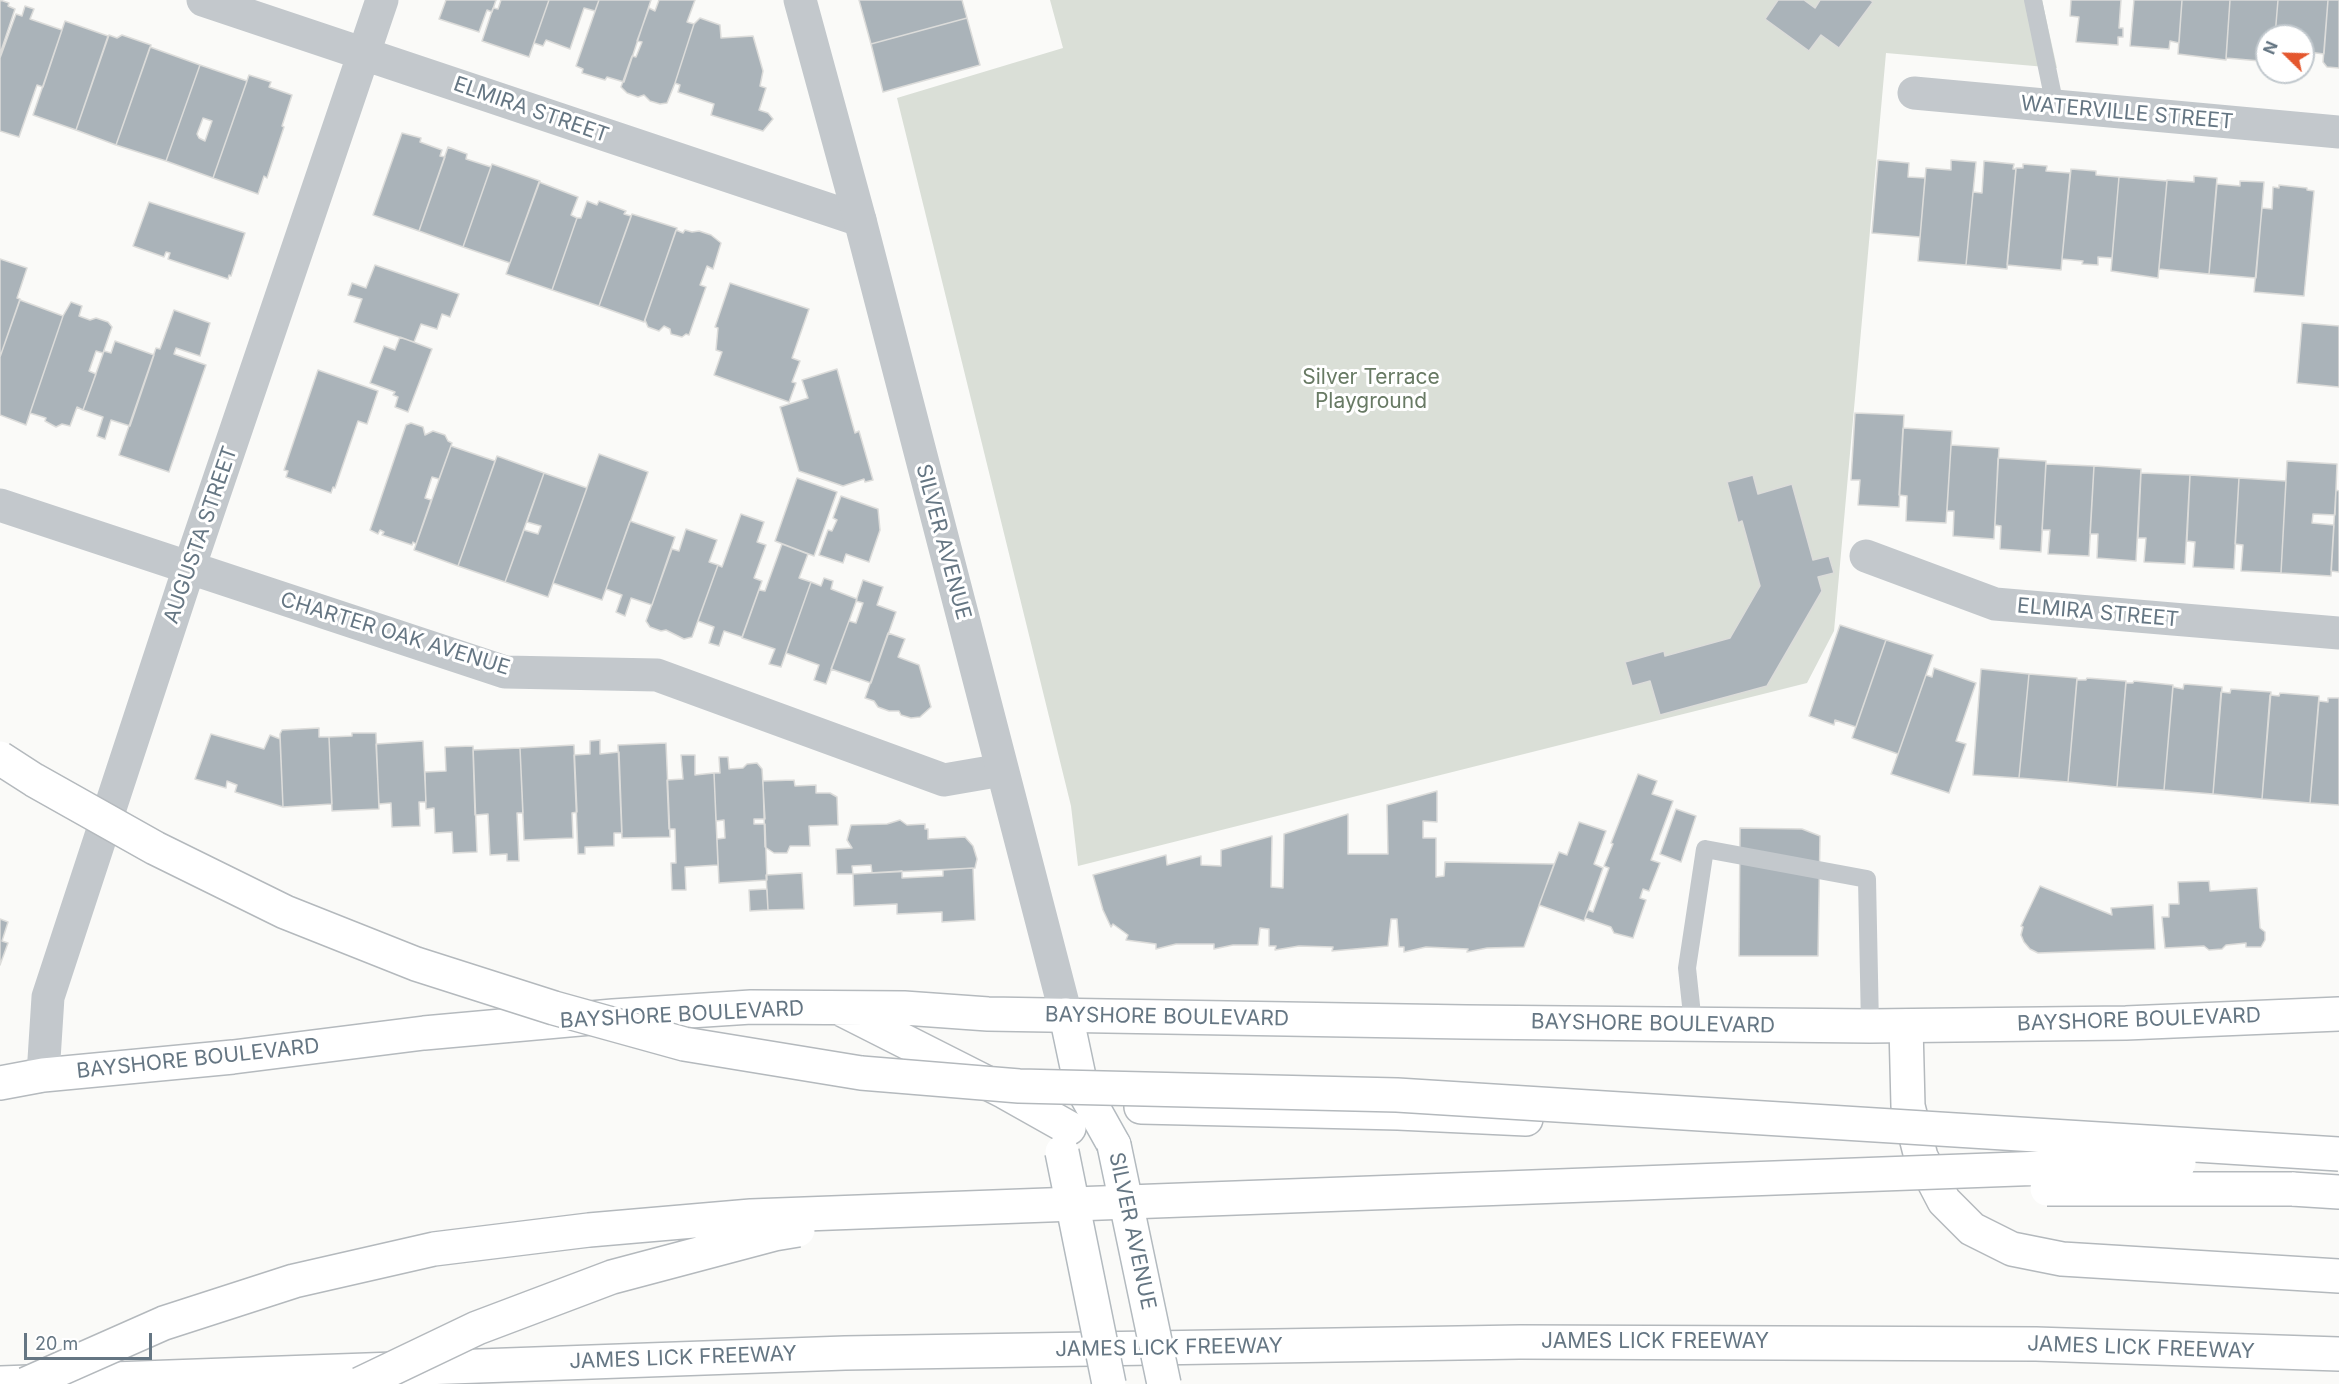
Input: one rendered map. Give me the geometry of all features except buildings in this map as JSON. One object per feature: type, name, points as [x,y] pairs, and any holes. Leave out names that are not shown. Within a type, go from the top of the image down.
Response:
[{"type":"main road","points":[[0,758],[34,780],[155,848],[285,912],[416,964],[554,1008],[684,1044],[861,1073],[1018,1086],[1397,1095],[2339,1156]]},
{"type":"main road","points":[[0,777],[152,866],[277,927],[409,977],[544,1023],[681,1061],[854,1089],[1022,1105],[1398,1113],[1881,1137],[2292,1189],[2339,1192]]},
{"type":"main road","name":"BAYSHORE BOULEVARD","points":[[0,1083],[43,1076],[233,1057],[424,1033],[601,1017],[751,1007],[904,1008],[988,1014],[1870,1026],[2126,1023],[2339,1014]]},
{"type":"main road","points":[[839,1008],[1005,1092],[1065,1140]]},
{"type":"main road","name":"SILVER AVENUE","points":[[1066,1015],[1081,1086],[1114,1145],[1164,1384]]},
{"type":"main road","points":[[1906,1026],[1908,1106],[1921,1157],[1944,1201],[1972,1229],[2012,1249],[2062,1258],[2339,1276]]},
{"type":"main road","name":"SILVER AVENUE","points":[[1081,1086],[1065,1140],[1109,1384]]},
{"type":"main road","points":[[26,1384],[164,1323],[294,1281],[434,1249],[589,1230],[751,1216],[2339,1156]]},
{"type":"main road","points":[[360,1384],[477,1328],[612,1277],[774,1234],[948,1204],[1092,1192],[1382,1184],[1874,1189],[2292,1189]]},
{"type":"main road","name":"JAMES LICK FREEWAY","points":[[0,1383],[809,1354],[1520,1342],[2036,1344],[2339,1354]]},
{"type":"street","name":"ELMIRA STREET","points":[[203,0],[860,220]]},
{"type":"street","name":"AUGUSTA STREET","points":[[43,1076],[48,997],[189,568],[382,0]]},
{"type":"street","name":"SILVER AVENUE","points":[[800,0],[860,220],[1066,1015]]},
{"type":"street","name":"WATERVILLE STREET","points":[[1914,93],[2339,132]]},
{"type":"street","name":"CHARTER OAK AVENUE","points":[[0,505],[505,672],[657,675],[944,780],[1002,770]]},
{"type":"street","name":"ELMIRA STREET","points":[[1866,556],[1995,604],[2339,633]]},
{"type":"lane","points":[[2033,0],[2055,106]]},
{"type":"lane","points":[[1693,1024],[1687,968],[1706,849],[1867,879],[1870,1026]]},
{"type":"green space","name":"Silver Terrace Playground","points":[[1050,0],[2042,0],[2057,68],[1886,53],[1834,631],[1807,683],[1078,866],[1071,806],[897,98],[1063,48]]}]
